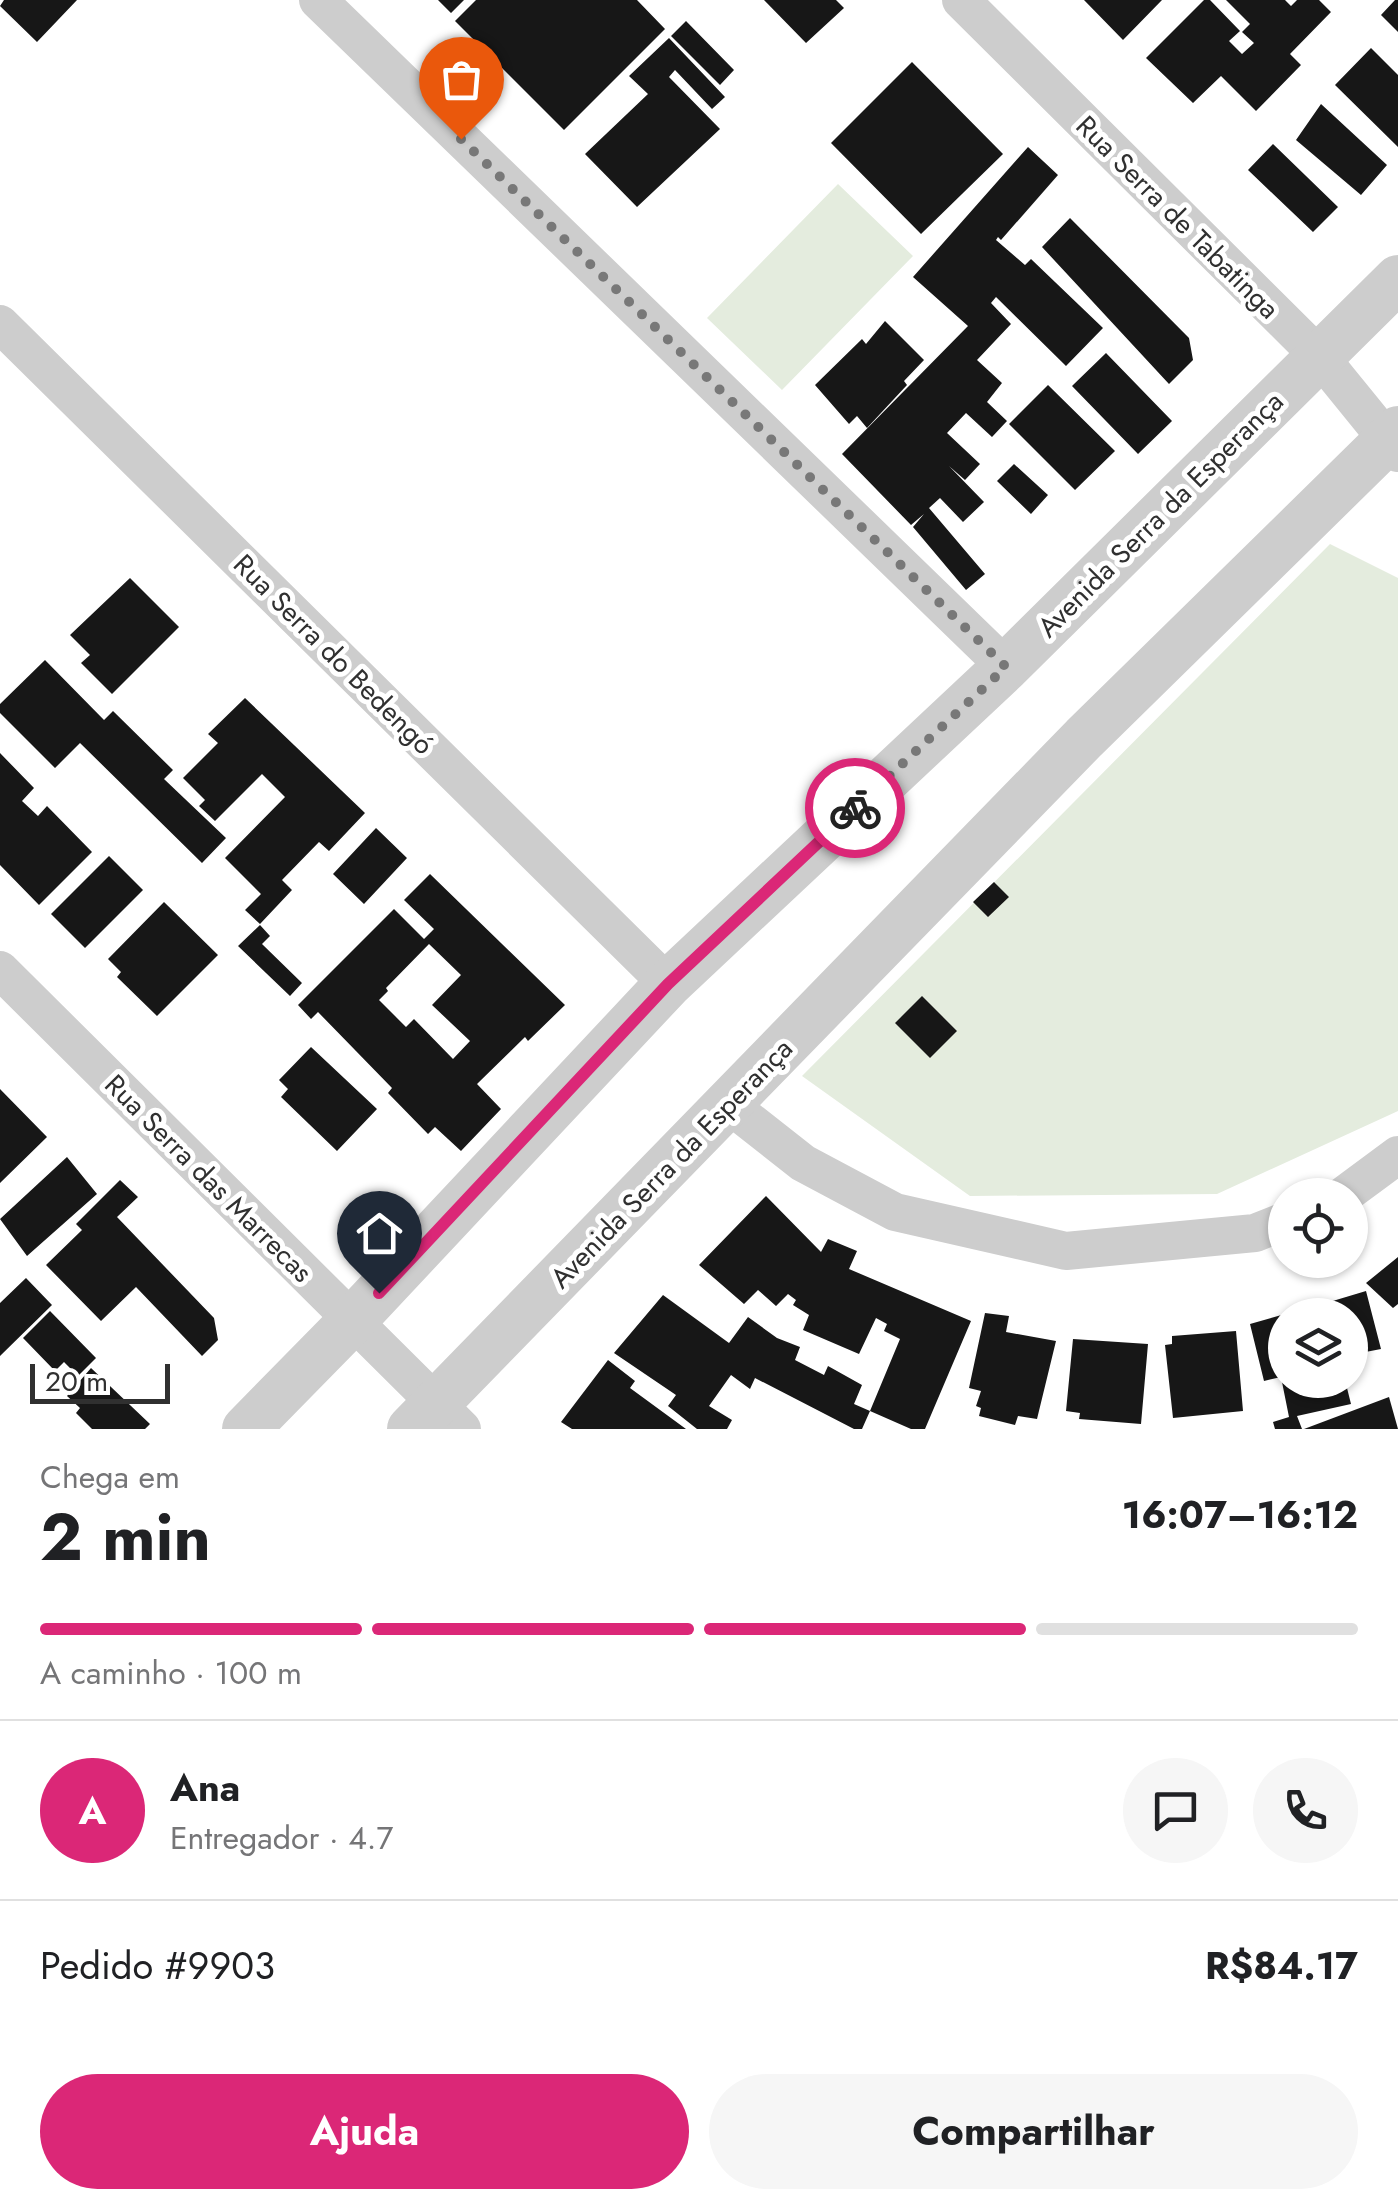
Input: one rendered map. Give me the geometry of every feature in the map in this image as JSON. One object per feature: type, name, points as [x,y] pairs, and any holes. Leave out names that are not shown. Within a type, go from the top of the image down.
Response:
[{"type":"street","points":[[318,0],[1006,667]]},
{"type":"street","name":"Rua Serra de Tabatinga","points":[[961,0],[1320,357],[1394,442]]},
{"type":"street","name":"Avenida Serra da Esperança","points":[[246,1429],[668,984],[1006,667],[1398,280]]},
{"type":"street","name":"Rua Serra do Bedengó","points":[[0,324],[668,984]]},
{"type":"street","name":"Avenida Serra da Esperança","points":[[436,1420],[728,1104],[1084,738],[1394,442]]},
{"type":"street","name":"Rua Serra das Marrecas","points":[[0,970],[352,1321],[436,1420]]},
{"type":"street","points":[[728,1104],[803,1163],[895,1212],[1066,1251],[1255,1232],[1268,1227]]},
{"type":"street","points":[[1367,1178],[1398,1155]]},
{"type":"shaded area","points":[[838,184],[913,256],[782,390],[707,318]]},
{"type":"shaded area","points":[[1330,544],[1398,578],[1398,1111],[1217,1194],[970,1196],[802,1076]]},
{"type":"building","points":[[4,0],[77,0],[37,42],[0,6]]},
{"type":"building","points":[[438,0],[464,0],[451,13]]},
{"type":"building","points":[[476,0],[637,0],[665,29],[564,130],[455,21]]},
{"type":"building","points":[[764,0],[836,0],[844,8],[806,43]]},
{"type":"building","points":[[1084,0],[1162,0],[1123,40]]},
{"type":"building","points":[[1204,0],[1210,0],[1240,31],[1229,41],[1242,54],[1254,43],[1242,32],[1250,24],[1226,0],[1285,0],[1291,6],[1297,0],[1319,0],[1331,12],[1290,54],[1301,65],[1256,111],[1221,76],[1193,103],[1146,58]]},
{"type":"building","points":[[1398,0],[1398,32],[1381,15]]},
{"type":"building","points":[[686,21],[734,70],[720,85],[671,36]]},
{"type":"building","points":[[669,38],[725,97],[712,109],[675,70],[669,77],[720,129],[637,207],[585,154],[648,94],[629,76]]},
{"type":"building","points":[[1371,48],[1398,75],[1398,147],[1335,85]]},
{"type":"building","points":[[912,62],[1003,154],[921,234],[831,143]]},
{"type":"building","points":[[1321,104],[1387,165],[1361,195],[1296,140]]},
{"type":"building","points":[[1273,144],[1338,207],[1313,232],[1248,170]]},
{"type":"building","points":[[1028,147],[1058,175],[1001,240],[996,240],[1025,265],[1031,259],[1103,328],[1066,366],[996,297],[991,303],[1011,324],[977,360],[1002,383],[987,402],[1007,421],[992,437],[966,413],[947,433],[980,464],[965,480],[949,466],[984,502],[963,522],[940,498],[929,508],[985,574],[966,590],[913,527],[924,514],[911,525],[842,454],[968,326],[913,277]]},
{"type":"building","points":[[1070,218],[1189,338],[1193,360],[1169,384],[1042,247]]},
{"type":"building","points":[[885,321],[924,360],[904,381],[907,385],[867,428],[857,416],[849,424],[815,385],[862,339],[866,344]]},
{"type":"building","points":[[1106,353],[1172,421],[1138,454],[1072,386]]},
{"type":"building","points":[[1048,385],[1115,451],[1075,490],[1009,424]]},
{"type":"building","points":[[1014,464],[1048,495],[1031,514],[997,481]]},
{"type":"building","points":[[130,578],[179,627],[112,694],[81,663],[90,655],[70,635]]},
{"type":"building","points":[[45,660],[104,720],[113,711],[173,770],[164,779],[226,838],[202,863],[80,743],[55,768],[0,713],[0,704]]},
{"type":"building","points":[[245,698],[365,813],[329,851],[319,842],[282,880],[292,890],[260,924],[245,910],[261,894],[225,858],[285,797],[262,774],[215,821],[199,806],[205,800],[183,778],[218,743],[208,734]]},
{"type":"building","points":[[0,753],[34,788],[22,801],[38,816],[47,806],[92,852],[39,905],[0,865]]},
{"type":"building","points":[[376,828],[407,858],[364,904],[333,874]]},
{"type":"building","points":[[109,856],[143,890],[85,948],[51,914]]},
{"type":"building","points":[[430,874],[565,1005],[477,1084],[501,1109],[461,1151],[435,1127],[428,1134],[388,1093],[392,1088],[318,1012],[311,1019],[298,1005],[394,909],[424,939],[434,929],[404,900]],"holes":[[[429,944],[461,975],[432,1005],[470,1041],[453,1059],[414,1019],[406,1027],[379,1000]]]},
{"type":"building","points":[[994,882],[1009,897],[988,917],[973,902]]},
{"type":"building","points":[[164,902],[218,955],[157,1016],[117,977],[121,972],[108,959]]},
{"type":"building","points":[[260,925],[270,936],[262,944],[302,983],[290,996],[238,946]]},
{"type":"building","points":[[922,996],[957,1031],[930,1058],[895,1023]]},
{"type":"building","points":[[311,1047],[377,1109],[337,1151],[281,1097],[288,1089],[279,1080]]},
{"type":"building","points":[[0,1089],[47,1137],[0,1183]]},
{"type":"building","points":[[67,1157],[97,1194],[27,1256],[0,1219]]},
{"type":"building","points":[[120,1180],[138,1197],[117,1217],[214,1318],[218,1340],[202,1356],[136,1287],[101,1321],[46,1265],[82,1230],[76,1224]]},
{"type":"building","points":[[766,1196],[821,1252],[828,1239],[857,1251],[849,1269],[971,1321],[925,1429],[911,1429],[870,1411],[900,1339],[884,1331],[887,1324],[876,1318],[859,1354],[803,1330],[809,1315],[793,1305],[796,1300],[788,1294],[776,1306],[758,1290],[744,1304],[699,1265]]},
{"type":"building","points":[[1398,1257],[1398,1304],[1393,1308],[1366,1283]]},
{"type":"building","points":[[26,1278],[52,1305],[0,1356],[0,1303]]},
{"type":"building","points":[[1366,1291],[1368,1298],[1343,1298]]},
{"type":"building","points":[[663,1295],[729,1343],[748,1317],[777,1338],[800,1347],[795,1360],[824,1375],[828,1366],[862,1385],[854,1404],[870,1411],[862,1429],[854,1429],[755,1378],[750,1389],[731,1375],[709,1406],[732,1420],[727,1429],[697,1429],[668,1406],[676,1395],[614,1353]]},
{"type":"building","points":[[1368,1299],[1381,1349],[1368,1352]]},
{"type":"building","points":[[50,1311],[96,1358],[78,1376],[64,1362],[55,1371],[23,1338]]},
{"type":"building","points":[[985,1313],[1009,1316],[1006,1332],[1056,1341],[1037,1419],[1018,1416],[1015,1425],[979,1416],[981,1408],[976,1406],[981,1391],[969,1388]]},
{"type":"building","points":[[1268,1319],[1268,1380],[1264,1381],[1250,1324]]},
{"type":"building","points":[[1236,1331],[1243,1411],[1173,1418],[1165,1345],[1172,1344],[1172,1336]]},
{"type":"building","points":[[1073,1339],[1148,1344],[1141,1424],[1079,1419],[1080,1413],[1066,1411]]},
{"type":"building","points":[[608,1360],[635,1381],[630,1388],[686,1429],[572,1429],[561,1422]]},
{"type":"building","points":[[91,1368],[150,1424],[145,1429],[92,1429],[76,1413],[80,1408],[67,1396]]},
{"type":"building","points":[[1389,1397],[1398,1429],[1304,1429]]},
{"type":"building","points":[[1285,1398],[1350,1398],[1351,1404],[1297,1416],[1302,1429],[1275,1429],[1273,1422],[1289,1417]]},
{"type":"way so far","points":[[461,139],[1006,667],[855,808]]},
{"type":"route","points":[[379,1293],[668,984],[855,808]]}]
